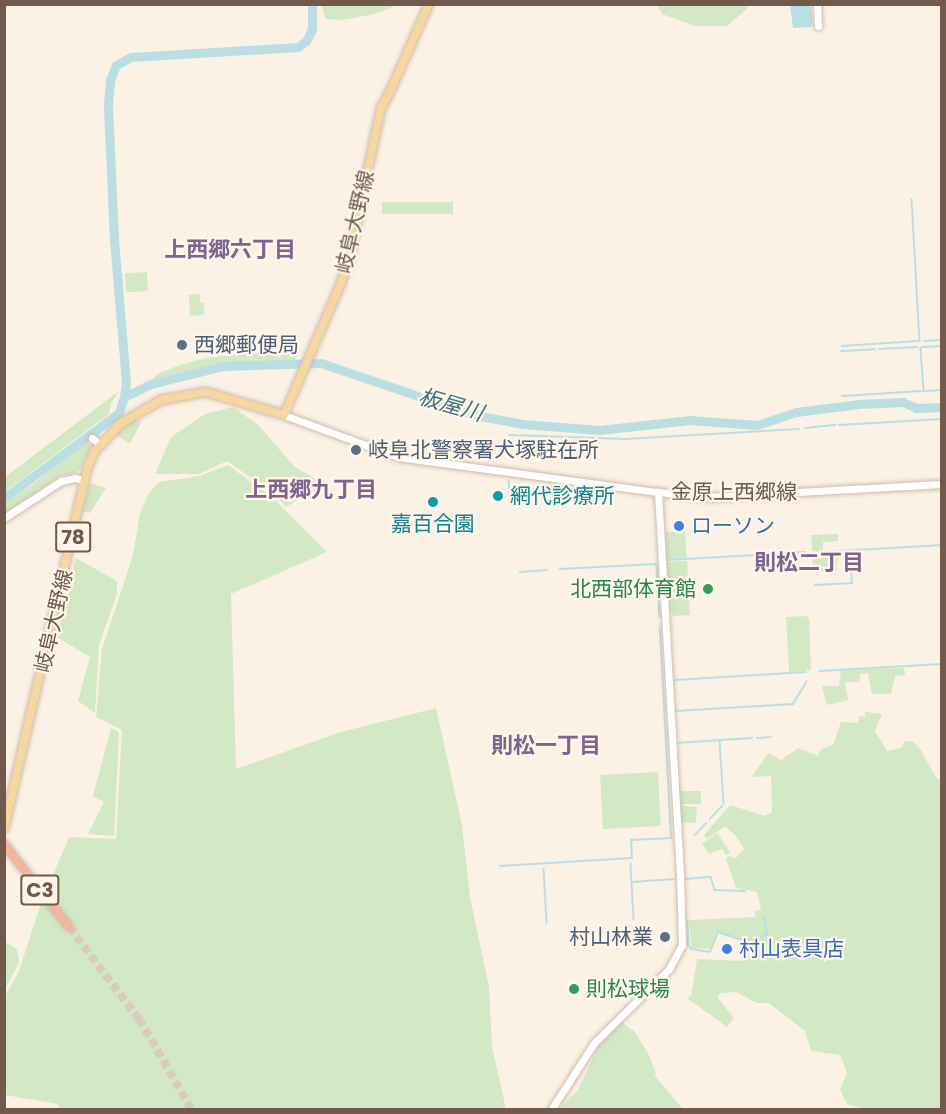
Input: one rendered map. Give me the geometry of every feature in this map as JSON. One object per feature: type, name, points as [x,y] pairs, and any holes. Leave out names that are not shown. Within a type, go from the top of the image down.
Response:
[{"type":"highway","name":"C3","points":[[4,844],[69,927]]},
{"type":"main road","name":"岐阜大野線","points":[[4,830],[84,480],[99,444],[120,424],[147,406],[161,400],[206,392],[284,415],[300,373],[341,283],[350,255],[381,108],[390,93],[429,4]]},
{"type":"street","points":[[817,4],[818,26]]},
{"type":"street","name":"金原上西郷線","points":[[284,415],[399,457],[658,492],[720,496],[942,484]]},
{"type":"street","points":[[92,438],[99,444]]},
{"type":"street","points":[[4,518],[61,481],[75,478],[84,480]]},
{"type":"street","points":[[551,1110],[570,1077],[594,1043],[619,1015],[669,969],[682,945],[683,918],[658,492]]},
{"type":"green space","points":[[321,4],[397,5],[375,14],[342,20],[326,19]]},
{"type":"green space","points":[[657,5],[747,5],[748,8],[727,26],[695,26],[662,14]]},
{"type":"green space","points":[[382,202],[453,202],[453,214],[382,214]]},
{"type":"green space","points":[[147,272],[148,291],[126,292],[125,273]]},
{"type":"green space","points":[[200,294],[200,302],[204,303],[204,315],[190,316],[189,295]]},
{"type":"green space","points":[[299,353],[292,364],[261,361],[235,362],[150,381],[158,374],[177,366],[206,358],[236,354]]},
{"type":"green space","points":[[119,391],[111,403],[109,414],[5,492],[5,477]]},
{"type":"green space","points":[[233,407],[258,425],[295,467],[314,478],[317,489],[286,507],[273,493],[227,461],[199,474],[155,474],[171,437],[205,414]]},
{"type":"green space","points":[[136,420],[141,422],[130,444],[116,435],[129,422]]},
{"type":"green space","points":[[87,440],[91,448],[80,469],[75,473],[62,475],[5,513],[5,503],[33,484]]},
{"type":"green space","points":[[228,465],[273,498],[327,552],[231,594],[236,769],[341,732],[436,708],[462,825],[470,897],[489,987],[492,1047],[506,1109],[59,1110],[58,1104],[5,1095],[5,996],[19,971],[40,906],[69,837],[116,839],[122,730],[96,717],[102,649],[133,555],[140,513],[149,493],[159,482],[200,476]]},
{"type":"green space","points":[[90,483],[106,488],[90,513],[82,511]]},
{"type":"green space","points":[[685,531],[687,558],[667,559],[665,532]]},
{"type":"green space","points":[[838,534],[838,541],[823,542],[823,551],[812,551],[811,535]]},
{"type":"green space","points":[[839,552],[836,571],[813,572],[812,554]]},
{"type":"green space","points":[[76,558],[117,581],[117,594],[99,645],[95,713],[78,701],[90,657],[57,637]]},
{"type":"green space","points":[[687,561],[690,615],[674,616],[670,612],[667,562]]},
{"type":"green space","points":[[806,616],[809,619],[811,670],[789,672],[786,617]]},
{"type":"green space","points":[[904,668],[905,675],[895,676],[891,694],[872,694],[868,673],[860,674],[859,682],[845,682],[848,700],[827,705],[822,686],[839,686],[841,670]]},
{"type":"green space","points":[[865,712],[882,714],[875,731],[887,751],[901,748],[905,741],[914,742],[935,776],[941,781],[941,1109],[864,1109],[847,1104],[840,1089],[847,1073],[840,1055],[811,1051],[805,1031],[769,1003],[757,1003],[736,992],[721,993],[717,997],[734,1018],[727,1027],[687,998],[691,996],[697,959],[741,961],[747,943],[717,931],[711,949],[692,948],[689,920],[755,917],[755,911],[761,910],[757,892],[736,888],[726,859],[728,856],[736,858],[744,849],[736,836],[725,826],[707,839],[704,835],[730,805],[765,816],[772,812],[771,776],[751,777],[769,753],[781,760],[798,748],[818,756],[821,749],[833,745],[841,722],[858,723],[859,716],[865,717]]},
{"type":"green space","points":[[111,728],[119,732],[114,836],[88,834],[104,802],[93,796]]},
{"type":"green space","points":[[658,772],[661,826],[603,829],[600,775]]},
{"type":"green space","points":[[679,791],[701,791],[701,804],[679,804]]},
{"type":"green space","points":[[680,806],[697,807],[696,823],[679,822]]},
{"type":"green space","points":[[717,833],[730,852],[726,855],[722,849],[709,854],[702,844]]},
{"type":"green space","points":[[5,942],[17,949],[19,963],[5,989]]},
{"type":"green space","points":[[621,1022],[635,1032],[649,1055],[656,1073],[654,1075],[683,1109],[560,1109],[578,1090],[599,1045]]},
{"type":"water","points":[[790,5],[811,5],[813,24],[811,27],[793,28]]},
{"type":"waterway","points":[[4,498],[119,413],[124,397],[126,382],[114,239],[108,105],[110,80],[116,65],[131,57],[298,47],[306,41],[312,29],[312,4]]},
{"type":"waterway","points":[[912,199],[920,341]]},
{"type":"waterway","points":[[924,341],[942,340]]},
{"type":"waterway","points":[[842,346],[918,341]]},
{"type":"waterway","points":[[922,347],[942,346]]},
{"type":"waterway","points":[[879,349],[917,347]]},
{"type":"waterway","points":[[921,348],[924,391],[942,390]]},
{"type":"waterway","points":[[841,351],[875,349]]},
{"type":"waterway","name":"板屋川","points":[[124,397],[151,384],[224,366],[321,363],[474,415],[523,424],[599,430],[690,420],[757,425],[796,412],[859,404],[903,402],[916,408],[942,407]]},
{"type":"waterway","points":[[842,396],[921,391]]},
{"type":"waterway","points":[[839,425],[942,419]]},
{"type":"waterway","points":[[805,428],[836,425]]},
{"type":"waterway","points":[[509,435],[625,439],[799,429]]},
{"type":"waterway","points":[[509,481],[511,502]]},
{"type":"waterway","points":[[839,551],[942,545]]},
{"type":"waterway","points":[[813,553],[836,551]]},
{"type":"waterway","points":[[815,585],[852,583],[850,551]]},
{"type":"waterway","points":[[668,560],[805,552]]},
{"type":"waterway","points":[[560,569],[656,564]]},
{"type":"waterway","points":[[657,566],[660,617]]},
{"type":"waterway","points":[[520,572],[547,570]]},
{"type":"waterway","points":[[500,866],[632,858],[631,840],[671,838],[660,628]]},
{"type":"waterway","points":[[820,671],[942,664]]},
{"type":"waterway","points":[[675,680],[806,672]]},
{"type":"waterway","points":[[676,711],[793,704],[806,682]]},
{"type":"waterway","points":[[757,738],[771,737]]},
{"type":"waterway","points":[[676,743],[752,738]]},
{"type":"waterway","points":[[720,741],[724,803]]},
{"type":"waterway","points":[[710,819],[722,806]]},
{"type":"waterway","points":[[695,835],[706,823]]},
{"type":"waterway","points":[[631,864],[634,919]]},
{"type":"waterway","points":[[544,869],[547,923]]},
{"type":"waterway","points":[[686,879],[711,877],[715,890],[745,891]]},
{"type":"waterway","points":[[633,882],[674,879]]},
{"type":"waterway","points":[[688,921],[689,945],[692,949],[710,952],[718,932],[745,941],[767,935],[764,916]]},
{"type":"tunnel","points":[[69,927],[139,1019],[192,1110]]},
{"type":"place","name":"西郷郵便局","points":[[182,345]]},
{"type":"place","name":"岐阜北警察署犬塚駐在所","points":[[356,450]]},
{"type":"place","name":"網代診療所","points":[[498,496]]},
{"type":"place","name":"嘉百合園","points":[[433,502]]},
{"type":"place","name":"ローソン","points":[[679,526]]},
{"type":"place","name":"北西部体育館","points":[[708,589]]},
{"type":"place","name":"村山林業","points":[[665,937]]},
{"type":"place","name":"村山表具店","points":[[727,949]]},
{"type":"place","name":"則松球場","points":[[574,989]]},
{"type":"district","name":"上西郷六丁目","points":[[230,250]]},
{"type":"district","name":"上西郷九丁目","points":[[311,490]]},
{"type":"district","name":"則松二丁目","points":[[809,563]]},
{"type":"district","name":"則松一丁目","points":[[546,746]]}]
